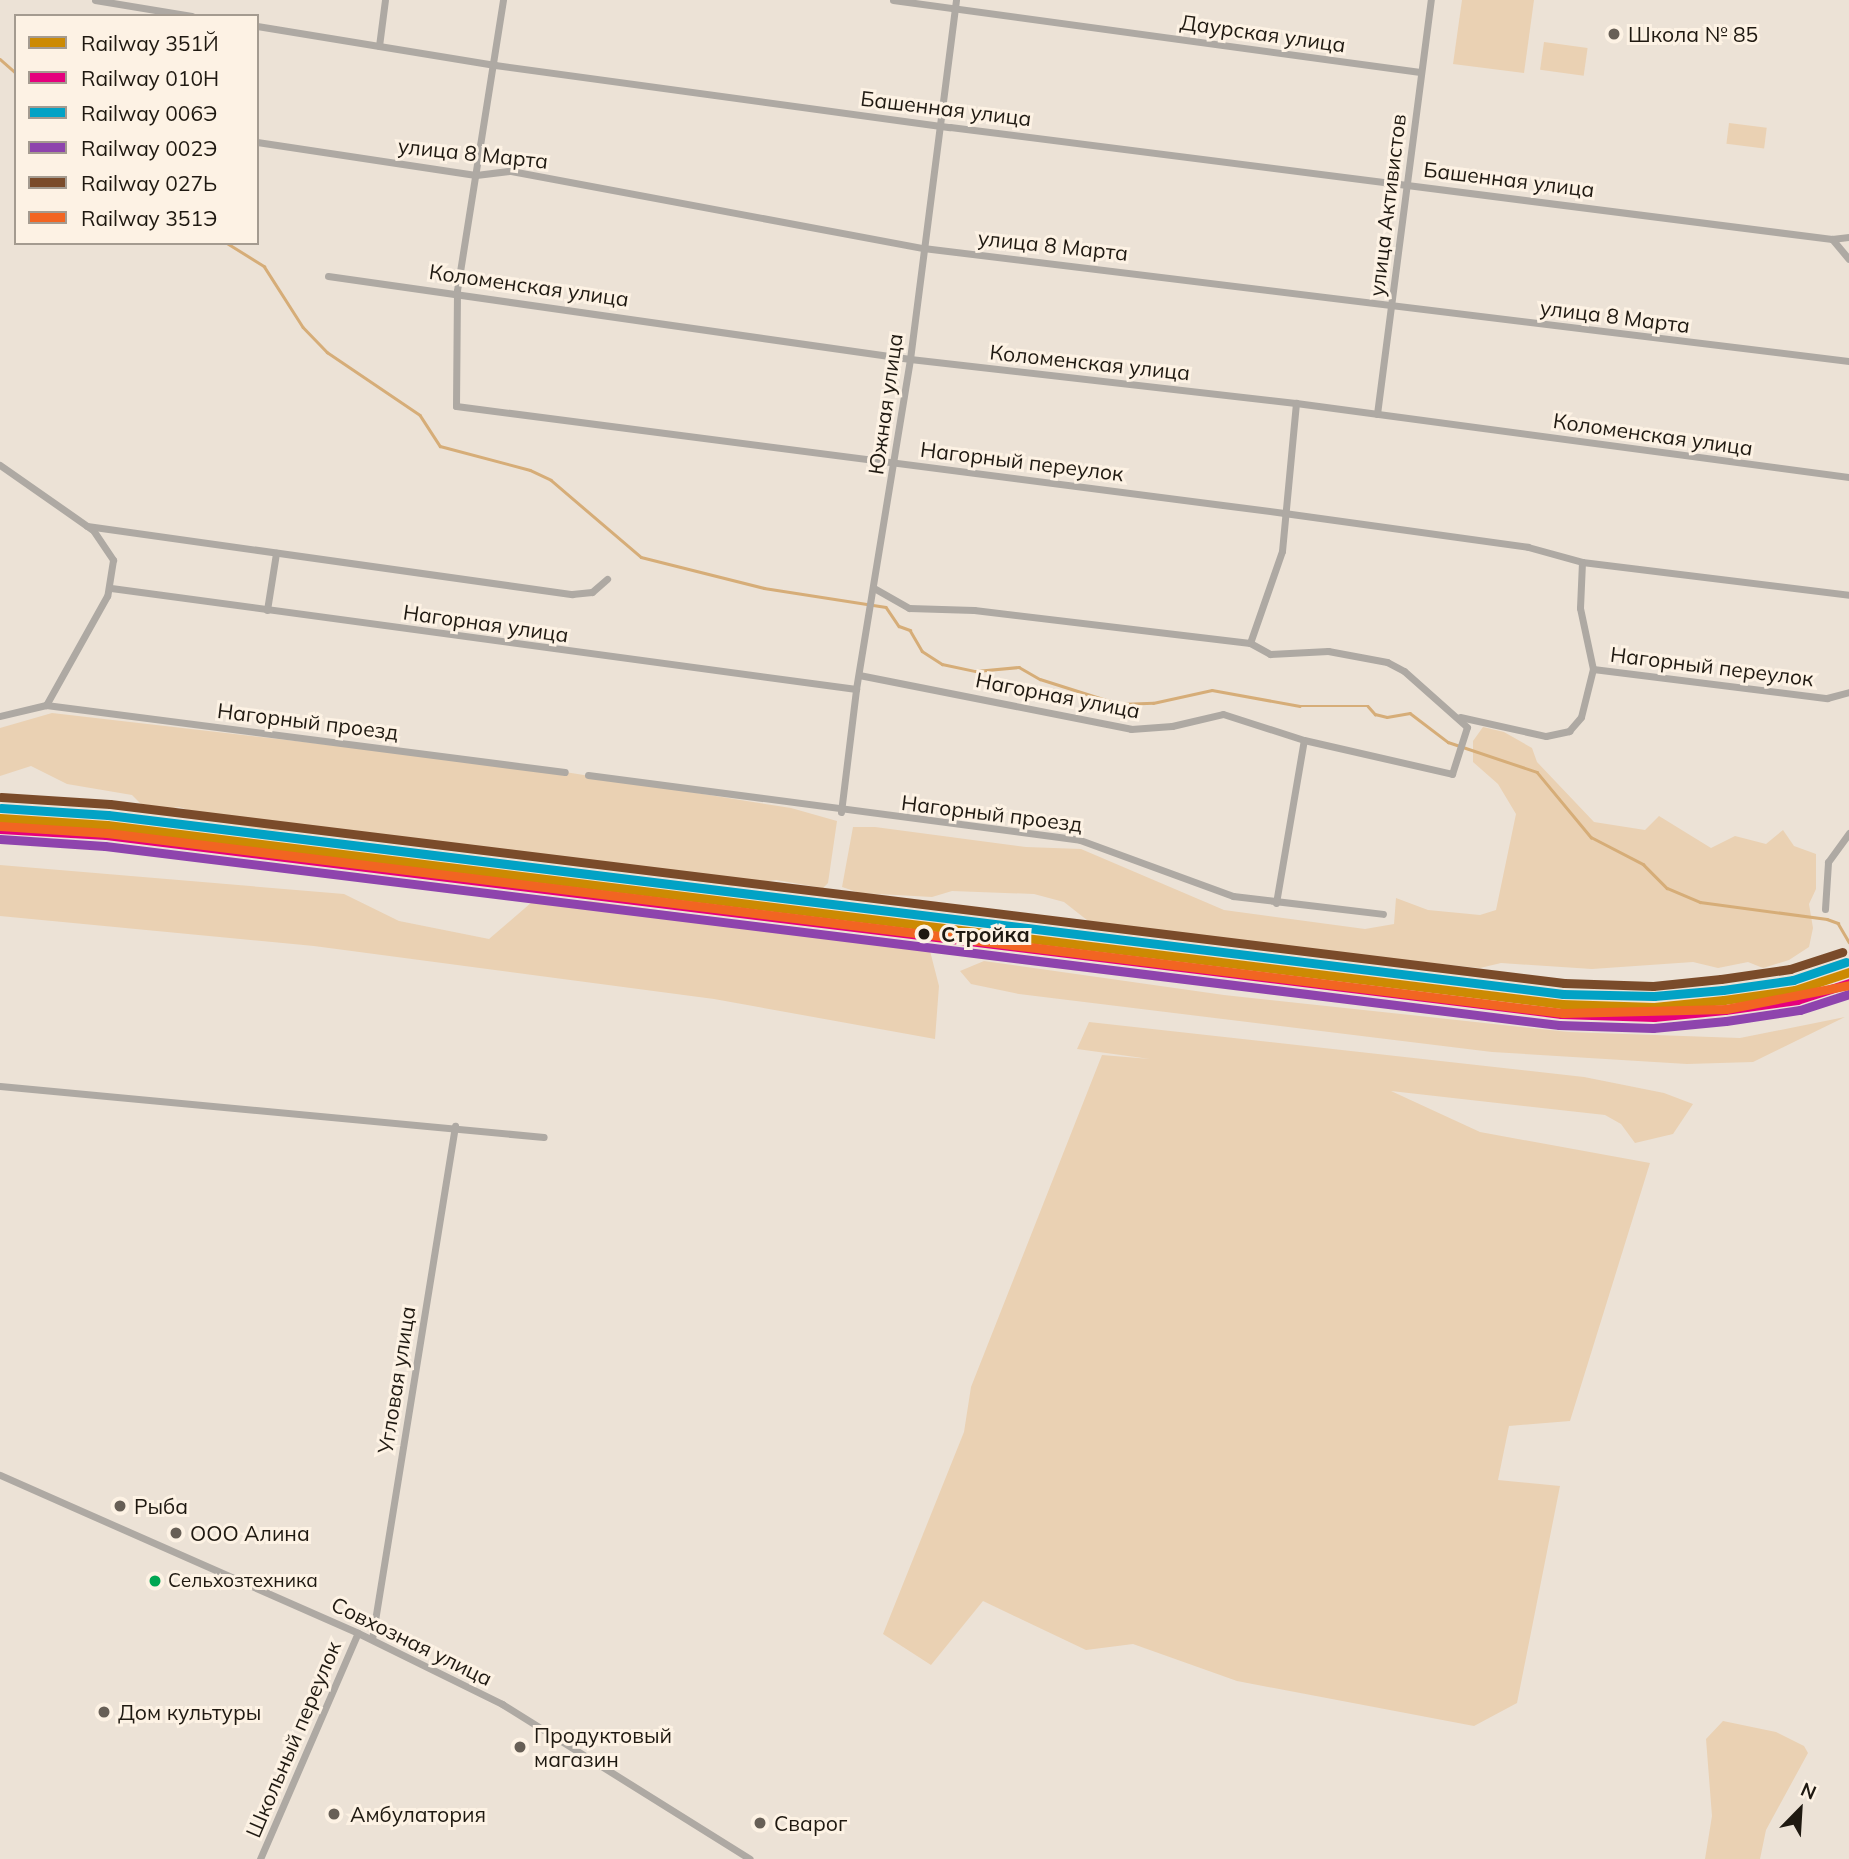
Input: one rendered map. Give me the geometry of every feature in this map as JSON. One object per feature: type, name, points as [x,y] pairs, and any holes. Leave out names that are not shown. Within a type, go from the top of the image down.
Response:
[{"type":"street","points":[[95,0],[180,14]]},
{"type":"street","points":[[379,46],[385,0]]},
{"type":"street","points":[[457,291],[495,65],[503,0]]},
{"type":"street","name":"Даурская улица","points":[[893,0],[1420,72]]},
{"type":"street","name":"Южная улица","points":[[841,812],[856,689],[910,359],[956,0]]},
{"type":"street","name":"улица Активистов","points":[[1377,414],[1409,183],[1420,72],[1432,0]]},
{"type":"street","name":"Башенная улица","points":[[259,26],[495,65],[940,126],[1409,183],[1832,239],[1849,237]]},
{"type":"street","name":"улица 8 Марта","points":[[259,142],[476,175],[511,171],[923,248],[1849,361]]},
{"type":"street","points":[[1832,239],[1849,259]]},
{"type":"street","name":"Коломенская улица","points":[[328,276],[457,291],[910,359],[1296,403],[1849,477]]},
{"type":"street","name":"Нагорный переулок","points":[[457,291],[456,406],[1284,513],[1528,547],[1582,562],[1849,595]]},
{"type":"street","points":[[1250,643],[1282,551],[1296,403]]},
{"type":"street","points":[[0,465],[87,526],[109,549],[111,588],[46,705],[0,716]]},
{"type":"street","points":[[87,526],[572,594],[592,592],[607,579]]},
{"type":"street","points":[[267,610],[276,552]]},
{"type":"street","name":"Нагорный переулок","points":[[1582,562],[1580,608],[1593,669],[1828,698],[1849,692]]},
{"type":"street","name":"Нагорная улица","points":[[111,588],[856,689]]},
{"type":"street","points":[[874,588],[909,608],[974,610],[1250,643],[1270,654],[1328,651],[1387,662],[1460,717],[1546,736],[1569,731],[1581,717],[1593,669]]},
{"type":"street","name":"Нагорная улица","points":[[859,675],[1107,726],[1149,729],[1223,714],[1304,740],[1452,774],[1466,727],[1460,717]]},
{"type":"street","name":"Нагорный проезд","points":[[46,705],[565,772]]},
{"type":"street","points":[[1276,903],[1304,740]]},
{"type":"street","name":"Нагорный проезд","points":[[588,775],[841,812],[1080,840],[1197,886],[1276,903],[1383,914]]},
{"type":"street","points":[[1825,909],[1828,862],[1849,834]]},
{"type":"street","points":[[0,1086],[455,1126],[544,1138]]},
{"type":"street","name":"Угловая улица","points":[[372,1639],[455,1126]]},
{"type":"street","name":"Совхозная улица","points":[[0,1475],[372,1639],[502,1704],[750,1859]]},
{"type":"street","name":"Школьный переулок","points":[[260,1859],[358,1633]]},
{"type":"shaded area","points":[[1462,0],[1534,0],[1524,73],[1453,64]]},
{"type":"shaded area","points":[[1544,42],[1588,48],[1584,76],[1540,70]]},
{"type":"shaded area","points":[[1729,123],[1767,128],[1764,148],[1726,144]]},
{"type":"shaded area","points":[[52,713],[565,772],[791,808],[837,821],[828,883],[823,888],[776,880],[732,886],[443,844],[376,841],[327,828],[275,831],[231,824],[179,807],[149,812],[132,795],[67,784],[31,766],[0,776],[0,728]]},
{"type":"shaded area","points":[[1483,727],[1504,732],[1532,748],[1537,762],[1594,822],[1645,830],[1659,816],[1711,848],[1735,836],[1766,844],[1783,830],[1794,846],[1816,854],[1816,889],[1809,904],[1813,928],[1809,947],[1789,960],[1763,968],[1748,962],[1718,968],[1693,962],[1592,969],[1501,963],[1480,968],[1142,934],[1092,924],[1064,902],[1034,894],[952,891],[932,897],[860,893],[842,887],[853,827],[875,827],[1026,847],[1081,849],[1224,910],[1365,929],[1394,924],[1396,898],[1428,910],[1480,915],[1496,910],[1516,814],[1498,784],[1473,762],[1473,741]]},
{"type":"shaded area","points":[[0,865],[344,894],[399,921],[489,939],[532,902],[591,901],[929,947],[939,986],[935,1039],[714,999],[314,946],[0,916]]},
{"type":"shaded area","points":[[984,961],[1224,995],[1569,1032],[1740,1038],[1845,1017],[1753,1062],[1687,1064],[1492,1052],[1019,994],[971,984],[960,971]]},
{"type":"shaded area","points":[[1089,1022],[1584,1077],[1664,1093],[1693,1104],[1673,1134],[1635,1143],[1621,1124],[1605,1115],[1391,1091],[1480,1132],[1650,1163],[1570,1421],[1509,1426],[1498,1480],[1560,1486],[1517,1703],[1474,1726],[1237,1681],[1133,1644],[1086,1650],[983,1601],[931,1665],[883,1634],[964,1432],[971,1387],[1102,1055],[1150,1059],[1077,1049]]},
{"type":"shaded area","points":[[1723,1721],[1776,1732],[1804,1746],[1808,1753],[1766,1830],[1760,1859],[1705,1859],[1712,1816],[1706,1739]]},
{"type":"waterway","points":[[0,59],[14,71]]},
{"type":"waterway","points":[[230,245],[264,266],[303,327],[327,352],[420,415],[440,446],[530,470],[551,480],[641,557],[764,588],[886,607],[899,626],[910,630],[922,651],[942,664],[976,671],[1019,667],[1040,679],[1119,704],[1153,703],[1212,690],[1300,706],[1368,706],[1375,714],[1387,717],[1410,713],[1448,742],[1537,772],[1591,837],[1643,864],[1667,888],[1700,902],[1827,919],[1838,923],[1849,942]]},
{"type":"rail line","name":"027Ь","points":[[1,797],[110,804],[1564,983],[1653,986],[1721,979],[1790,969],[1842,952]]},
{"type":"rail line","name":"006Э","points":[[1,808],[108,815],[1563,994],[1654,996],[1723,990],[1793,980],[1846,962]]},
{"type":"rail line","name":"351Й","points":[[0,818],[107,825],[1562,1004],[1654,1007],[1724,1000],[1795,990],[1849,972]]},
{"type":"rail line","name":"351Э","points":[[0,826],[107,833],[1563,1013],[1726,1009],[1849,985]]},
{"type":"rail line","name":"010Н","points":[[0,829],[106,835],[1561,1014],[1654,1017],[1725,1010],[1797,1000],[1849,983]]},
{"type":"rail line","name":"002Э","points":[[0,839],[105,846],[1559,1025],[1653,1028],[1726,1021],[1800,1010],[1849,994]]},
{"type":"place","name":"Школа № 85","points":[[1614,34]]},
{"type":"place","name":"Стройка","points":[[924,934]]},
{"type":"place","name":"Рыба","points":[[120,1506]]},
{"type":"place","name":"ООО Алина","points":[[176,1533]]},
{"type":"place","name":"Сельхозтехника","points":[[155,1581]]},
{"type":"place","name":"Дом культуры","points":[[104,1712]]},
{"type":"place","name":"Продуктовый магазин","points":[[520,1747]]},
{"type":"place","name":"Амбулатория","points":[[334,1814]]},
{"type":"place","name":"Сварог","points":[[760,1823]]}]
